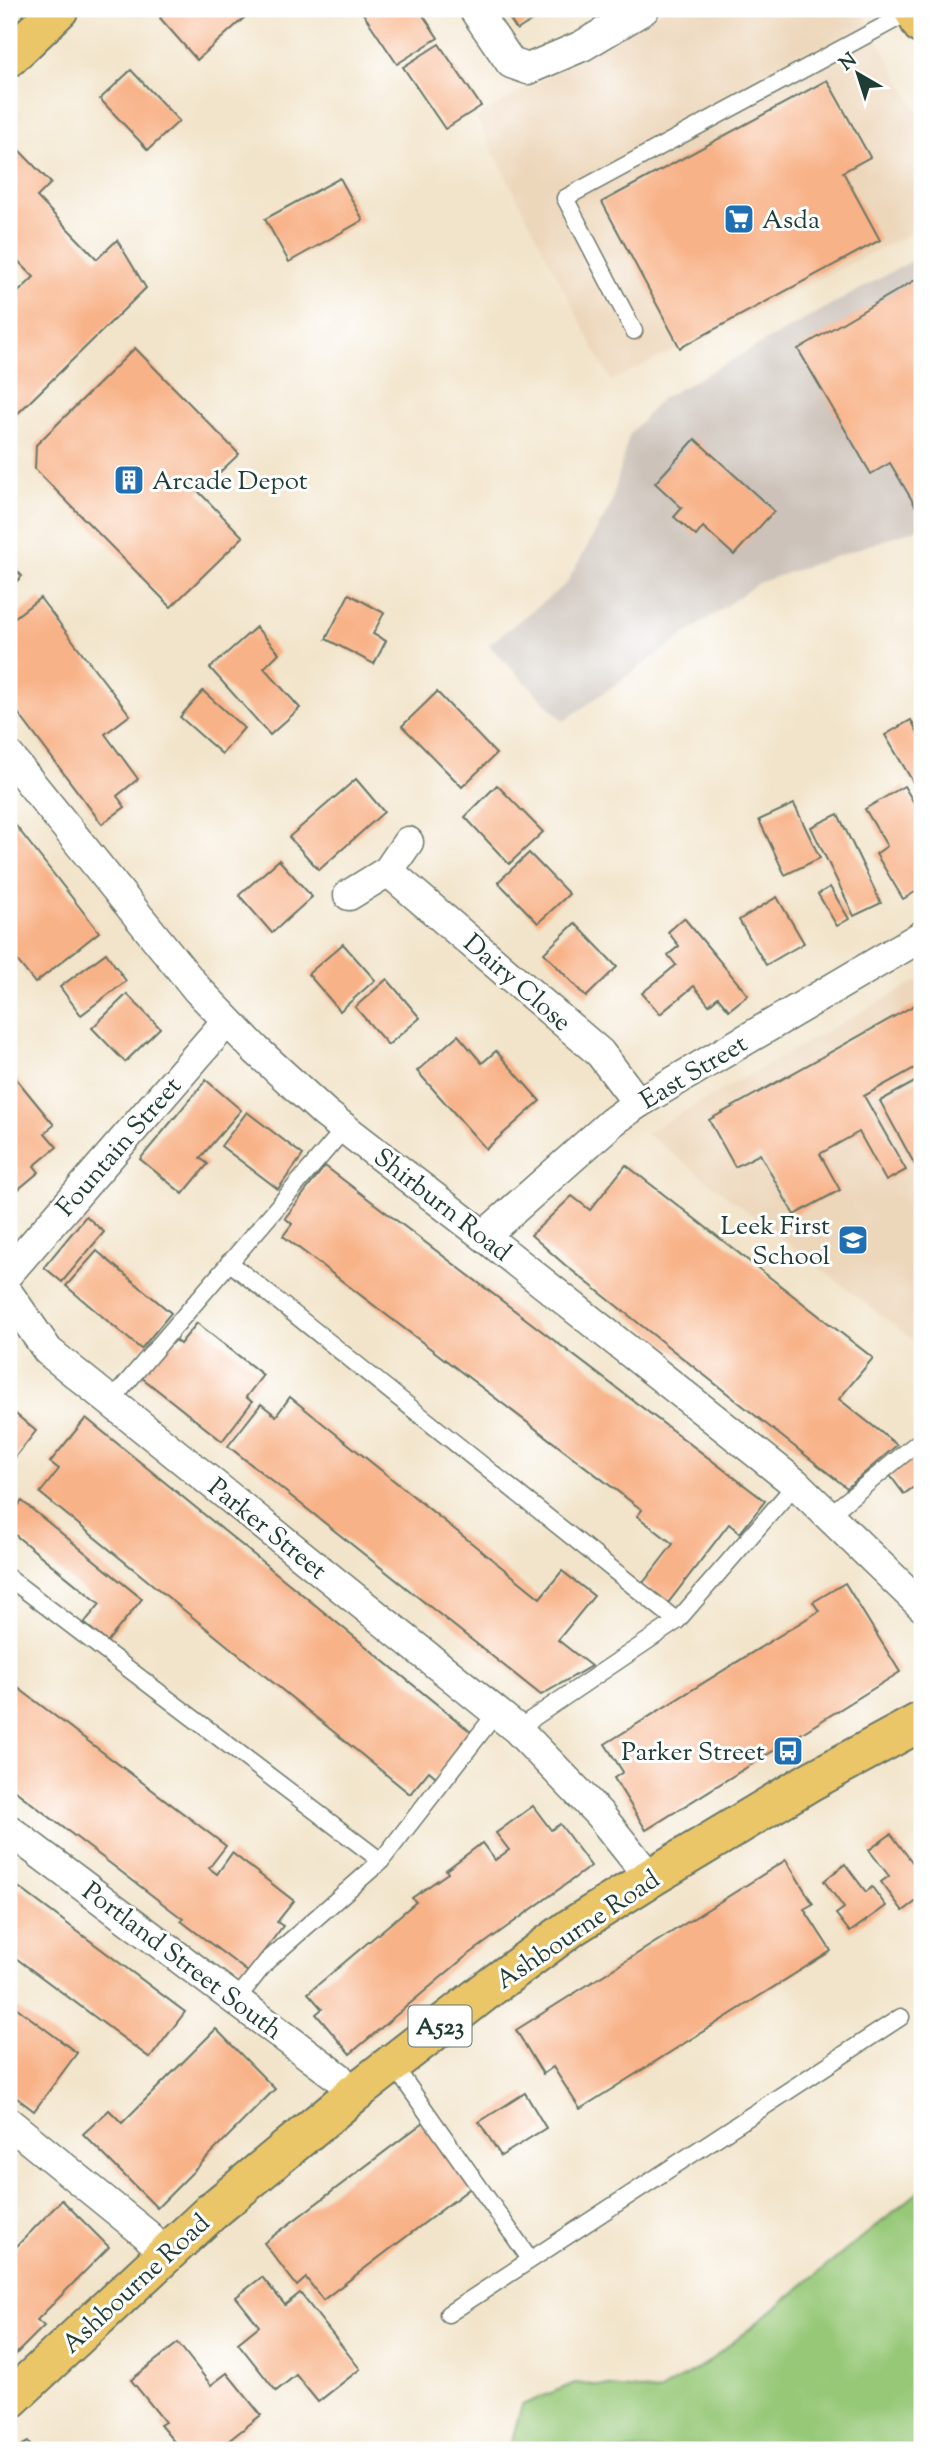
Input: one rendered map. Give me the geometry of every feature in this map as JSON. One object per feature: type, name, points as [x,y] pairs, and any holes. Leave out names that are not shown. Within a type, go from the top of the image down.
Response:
[{"type":"highway","points":[[9,57],[58,9]]},
{"type":"highway","points":[[913,9],[922,25]]},
{"type":"highway","name":"Ashbourne Road","points":[[9,2400],[164,2255],[352,2095],[572,1927],[811,1782],[922,1721]]},
{"type":"street","points":[[474,9],[511,63],[528,69],[582,46],[644,9]]},
{"type":"street","name":"Shirburn Road","points":[[9,756],[197,989],[256,1050],[345,1128],[796,1485],[922,1606]]},
{"type":"street","points":[[349,895],[388,871],[408,842]]},
{"type":"street","name":"Dairy Close","points":[[388,871],[600,1053],[638,1103]]},
{"type":"street","name":"East Street","points":[[484,1236],[612,1122],[638,1103],[922,936]]},
{"type":"street","name":"Fountain Street","points":[[9,1272],[227,1021]]},
{"type":"street","name":"Parker Street","points":[[9,1295],[48,1351],[507,1721],[599,1814],[650,1878]]},
{"type":"street","name":"Portland Street South","points":[[9,1830],[338,2077],[352,2095]]},
{"type":"street","points":[[9,2123],[147,2235],[164,2255]]},
{"type":"lane","points":[[634,331],[565,198],[913,9]]},
{"type":"lane","points":[[111,1401],[345,1128]]},
{"type":"lane","points":[[229,1262],[677,1621]]},
{"type":"lane","points":[[829,1515],[922,1439]]},
{"type":"lane","points":[[236,2000],[267,1961],[382,1861],[507,1721],[677,1621],[796,1485]]},
{"type":"lane","points":[[9,1578],[382,1861]]},
{"type":"lane","points":[[448,2314],[901,2017]]},
{"type":"lane","points":[[392,2063],[530,2259]]},
{"type":"shaded area","points":[[664,9],[860,9],[922,119],[922,228],[611,381],[476,118]]},
{"type":"shaded area","points":[[922,255],[922,527],[758,583],[564,721],[488,645],[566,584],[611,505],[629,435],[661,399]]},
{"type":"shaded area","name":"Leek First School","points":[[922,978],[922,1347],[646,1133]]},
{"type":"green space","points":[[922,2189],[922,2450],[509,2450],[522,2405],[575,2383],[658,2392],[707,2363]]},
{"type":"building","points":[[170,9],[254,9],[197,60],[160,18]]},
{"type":"building","points":[[360,9],[419,9],[438,38],[397,64]]},
{"type":"building","points":[[503,9],[550,9],[517,30]]},
{"type":"building","points":[[439,44],[481,106],[445,129],[403,67]]},
{"type":"building","points":[[131,70],[179,121],[148,150],[100,99]]},
{"type":"building","name":"Asda","points":[[827,80],[870,157],[843,172],[880,240],[680,348],[602,202]]},
{"type":"building","points":[[16,147],[51,183],[37,197],[97,259],[117,240],[146,288],[9,422],[9,301],[34,277],[9,252],[9,154]]},
{"type":"building","points":[[340,178],[363,220],[289,262],[265,219]]},
{"type":"building","points":[[922,276],[922,517],[890,463],[871,474],[798,349]]},
{"type":"building","name":"Arcade Depot","points":[[135,348],[239,454],[199,492],[243,537],[171,607],[35,469],[36,445]]},
{"type":"building","points":[[695,439],[774,511],[734,555],[703,527],[696,536],[674,517],[682,508],[655,483]]},
{"type":"building","points":[[9,563],[22,576],[9,589]]},
{"type":"building","points":[[349,594],[384,613],[373,634],[386,641],[374,664],[326,639]]},
{"type":"building","points":[[40,598],[130,715],[105,734],[138,779],[117,796],[125,807],[102,824],[9,701],[9,609],[15,617]]},
{"type":"building","points":[[256,627],[279,653],[264,668],[300,708],[270,735],[210,668]]},
{"type":"building","points":[[203,691],[244,728],[222,754],[180,717]]},
{"type":"building","points":[[437,692],[496,754],[462,787],[402,726]]},
{"type":"building","points":[[911,720],[922,740],[922,797],[885,735]]},
{"type":"building","points":[[356,779],[384,812],[319,870],[289,837]]},
{"type":"building","points":[[497,785],[543,832],[509,864],[465,817]]},
{"type":"building","points":[[904,786],[922,816],[922,888],[903,899],[876,854],[887,846],[865,809]]},
{"type":"building","points":[[794,804],[820,858],[785,875],[759,820]]},
{"type":"building","points":[[838,814],[881,903],[854,916],[811,827]]},
{"type":"building","points":[[9,817],[99,932],[35,983],[9,950]]},
{"type":"building","points":[[529,853],[569,894],[538,923],[498,882]]},
{"type":"building","points":[[279,860],[312,897],[272,933],[239,895]]},
{"type":"building","points":[[830,887],[849,919],[837,926],[818,894]]},
{"type":"building","points":[[777,897],[804,943],[766,965],[739,920]]},
{"type":"building","points":[[684,918],[748,995],[729,1010],[718,997],[709,1005],[694,986],[660,1014],[642,993],[676,965],[668,955],[679,946],[668,932]]},
{"type":"building","points":[[575,923],[617,967],[586,997],[544,953]]},
{"type":"building","points":[[343,944],[375,980],[340,1011],[308,974]]},
{"type":"building","points":[[106,953],[126,981],[81,1015],[60,987]]},
{"type":"building","points":[[387,979],[420,1018],[388,1045],[355,1007]]},
{"type":"building","points":[[127,994],[160,1028],[125,1062],[92,1028]]},
{"type":"building","points":[[922,1001],[922,1064],[864,1096],[906,1170],[886,1181],[859,1132],[820,1154],[840,1190],[794,1215],[760,1154],[735,1167],[709,1120]]},
{"type":"building","points":[[458,1035],[482,1063],[496,1051],[540,1101],[486,1149],[417,1071]]},
{"type":"building","points":[[9,1070],[54,1125],[45,1133],[57,1147],[34,1166],[39,1172],[9,1197]]},
{"type":"building","points":[[922,1078],[922,1178],[880,1101]]},
{"type":"building","points":[[206,1080],[241,1110],[200,1158],[208,1164],[183,1194],[140,1159]]},
{"type":"building","points":[[247,1112],[303,1155],[278,1189],[221,1146]]},
{"type":"building","points":[[626,1165],[873,1358],[839,1399],[897,1445],[847,1488],[565,1265],[531,1235],[572,1196],[590,1210]]},
{"type":"building","points":[[325,1166],[765,1501],[740,1533],[729,1524],[668,1603],[643,1583],[673,1544],[637,1516],[642,1510],[283,1236],[292,1224],[285,1218]]},
{"type":"building","points":[[86,1216],[104,1232],[62,1282],[44,1267]]},
{"type":"building","points":[[97,1251],[171,1313],[141,1349],[66,1286]]},
{"type":"building","points":[[197,1323],[263,1375],[246,1397],[252,1402],[222,1441],[141,1377],[172,1338],[180,1344]]},
{"type":"building","points":[[290,1397],[540,1598],[562,1571],[594,1596],[558,1640],[591,1666],[541,1695],[228,1446],[261,1404],[276,1416]]},
{"type":"building","points":[[12,1411],[36,1431],[9,1465],[9,1415]]},
{"type":"building","points":[[86,1418],[472,1733],[436,1777],[429,1771],[410,1794],[40,1493],[59,1469],[50,1462]]},
{"type":"building","points":[[917,1454],[922,1461],[922,1481],[904,1494],[889,1474]]},
{"type":"building","points":[[22,1501],[142,1599],[107,1642],[84,1623],[100,1604],[9,1530],[9,1517]]},
{"type":"building","points":[[845,1583],[900,1672],[646,1830],[614,1778],[623,1772],[605,1744],[819,1611],[813,1602]]},
{"type":"building","points":[[9,1681],[226,1846],[209,1868],[217,1874],[232,1853],[294,1901],[277,1922],[283,1926],[248,1972],[9,1786]]},
{"type":"building","points":[[533,1806],[551,1830],[560,1824],[591,1866],[464,1958],[350,2054],[316,2014],[322,2009],[308,1993],[416,1902],[412,1898],[448,1873],[446,1870],[482,1843],[495,1860],[509,1850],[496,1833]]},
{"type":"building","points":[[891,1834],[922,1875],[922,1897],[903,1911],[881,1882],[889,1876],[869,1850]]},
{"type":"building","points":[[786,1860],[813,1904],[804,1909],[831,1951],[580,2109],[553,2067],[543,2074],[516,2030]]},
{"type":"building","points":[[845,1864],[866,1892],[872,1887],[886,1906],[850,1932],[836,1914],[844,1908],[824,1881]]},
{"type":"building","points":[[9,1880],[185,2012],[150,2058],[9,1953]]},
{"type":"building","points":[[9,2002],[77,2053],[34,2111],[9,2092]]},
{"type":"building","points":[[216,2029],[275,2089],[157,2208],[83,2134],[109,2110],[122,2123]]},
{"type":"building","points":[[525,2093],[546,2128],[501,2156],[479,2122]]},
{"type":"building","points":[[424,2122],[473,2186],[323,2300],[306,2278],[297,2286],[264,2243]]},
{"type":"building","points":[[62,2200],[109,2247],[37,2320],[44,2326],[9,2361],[9,2254]]},
{"type":"building","points":[[262,2277],[285,2305],[300,2293],[360,2369],[318,2402],[296,2375],[276,2391],[238,2343],[259,2326],[236,2297]]},
{"type":"building","points":[[178,2343],[211,2385],[227,2373],[261,2415],[217,2450],[181,2450],[160,2425],[165,2422],[131,2380]]},
{"type":"building","points":[[28,2442],[33,2450],[13,2450]]},
{"type":"place","name":"Asda","points":[[739,219]]},
{"type":"place","name":"Arcade Depot","points":[[129,480]]},
{"type":"place","name":"Leek First School","points":[[853,1240]]},
{"type":"place","name":"Parker Street","points":[[788,1751]]}]
